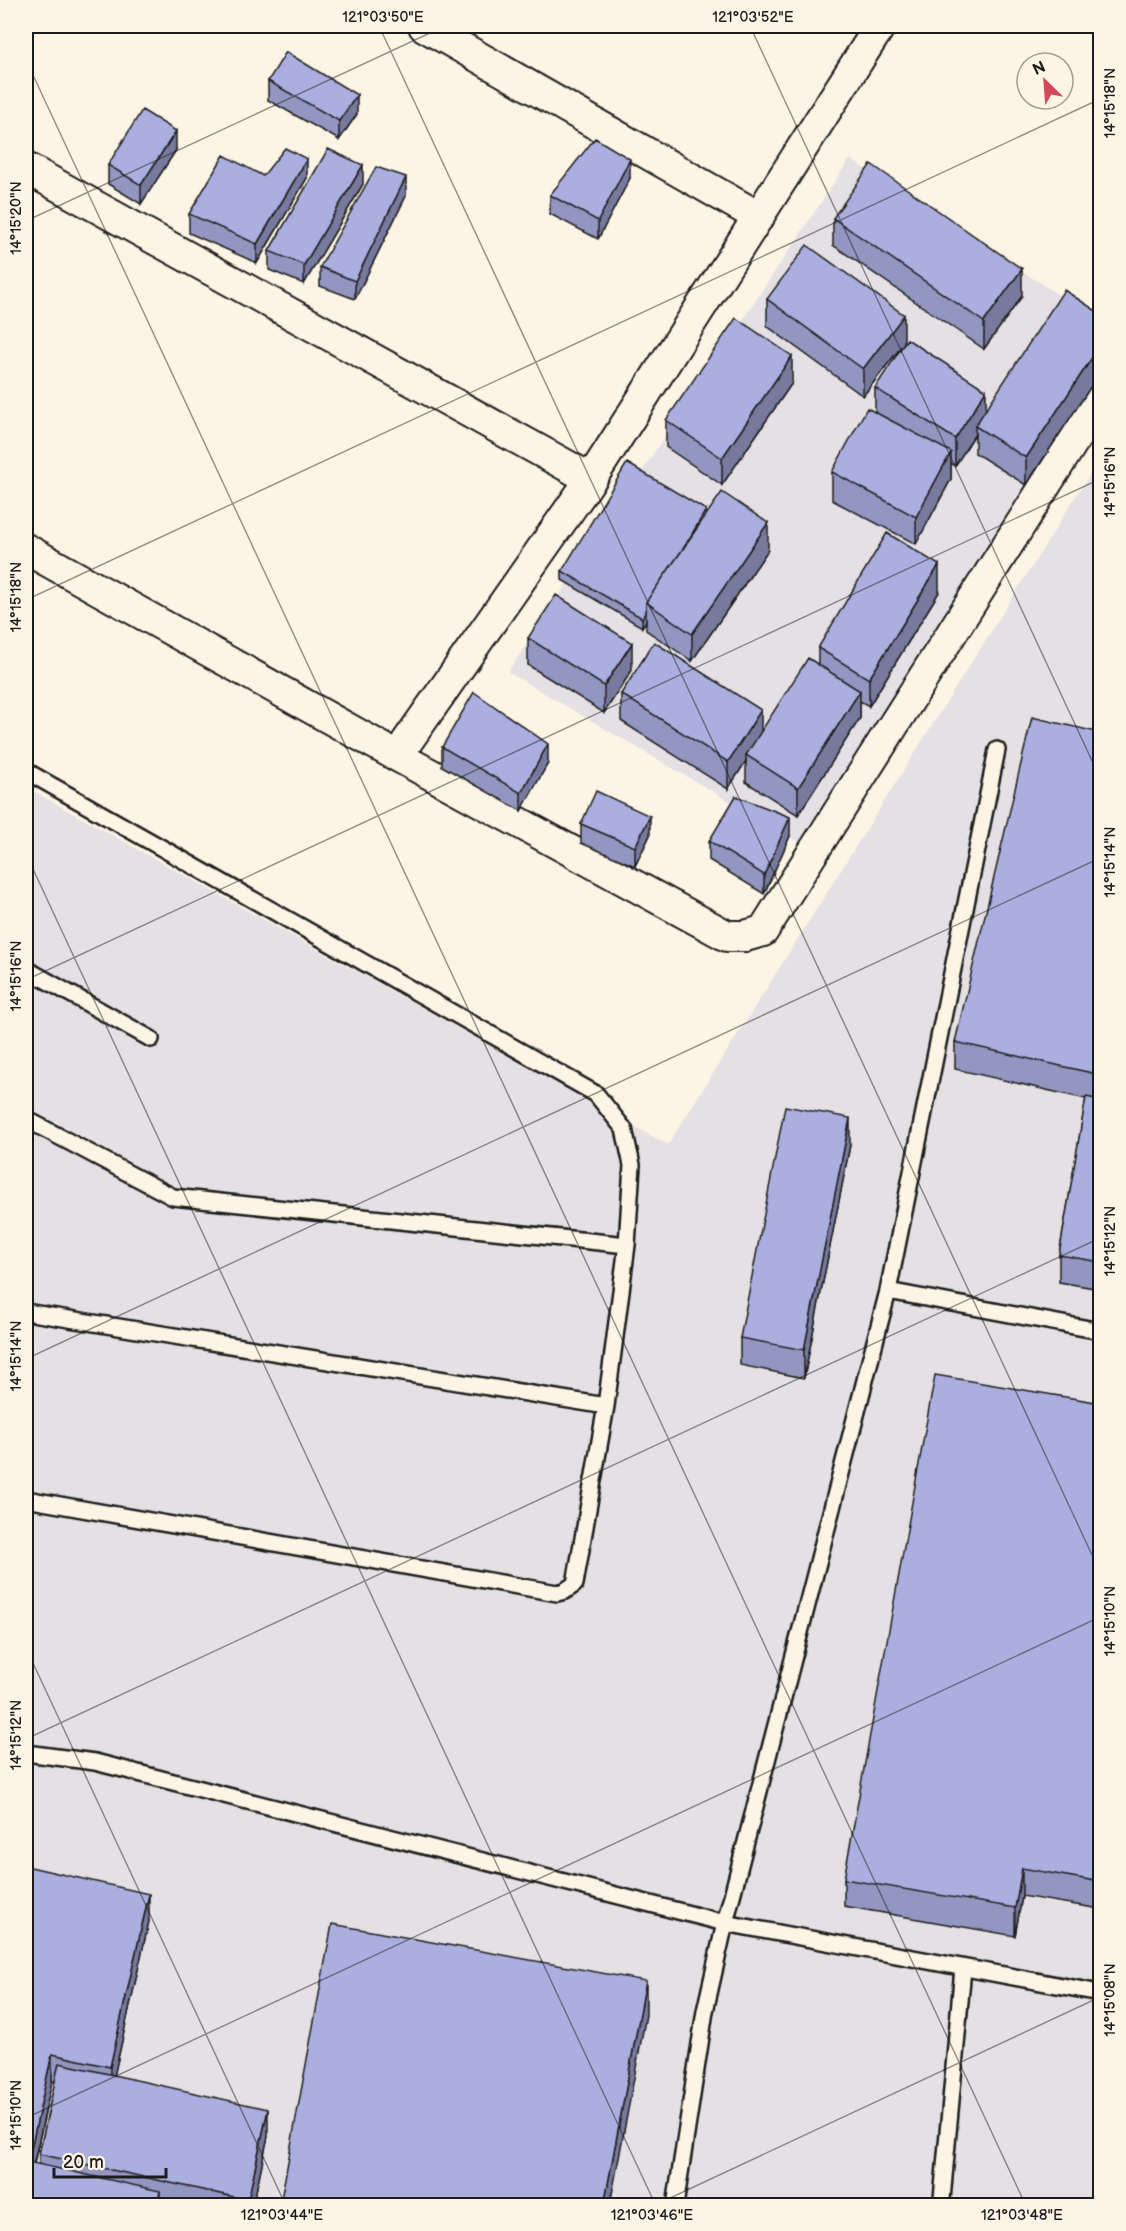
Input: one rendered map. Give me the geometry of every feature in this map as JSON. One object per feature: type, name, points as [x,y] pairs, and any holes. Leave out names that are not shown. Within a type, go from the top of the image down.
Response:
[{"type":"street","points":[[424,26],[759,217]]},
{"type":"street","points":[[397,756],[591,480],[880,26]]},
{"type":"street","points":[[26,168],[591,480]]},
{"type":"street","points":[[26,549],[397,756],[727,936],[745,936],[763,931],[1101,399]]},
{"type":"lane","points":[[675,2205],[705,2011],[725,1923],[888,1291],[996,750]]},
{"type":"lane","points":[[26,771],[596,1094],[624,1129],[632,1166],[627,1245],[606,1406],[575,1584],[565,1591],[556,1593],[26,1499]]},
{"type":"lane","points":[[26,969],[151,1039]]},
{"type":"lane","points":[[26,1119],[173,1197],[627,1245]]},
{"type":"lane","points":[[888,1291],[1101,1331]]},
{"type":"lane","points":[[26,1312],[606,1406]]},
{"type":"lane","points":[[26,1753],[95,1762],[725,1923],[1101,1993]]},
{"type":"lane","points":[[942,2199],[963,1968]]},
{"type":"shaded area","points":[[850,159],[1100,322],[1100,384],[799,842],[508,672]]},
{"type":"shaded area","points":[[1100,458],[1100,2205],[26,2205],[26,787],[668,1145]]},
{"type":"building","points":[[286,52],[357,95],[339,121],[268,81]]},
{"type":"building","points":[[142,110],[176,131],[141,185],[108,165]]},
{"type":"building","points":[[595,138],[630,159],[598,221],[550,195]]},
{"type":"building","points":[[285,148],[307,159],[257,244],[189,214],[224,155],[263,176]]},
{"type":"building","points":[[328,149],[363,165],[304,265],[269,251]]},
{"type":"building","points":[[871,164],[1022,269],[984,322],[833,218]]},
{"type":"building","points":[[376,167],[406,177],[355,281],[320,267]]},
{"type":"building","points":[[807,245],[904,315],[863,369],[767,299]]},
{"type":"building","points":[[1064,290],[1101,314],[1101,344],[1026,458],[975,426]]},
{"type":"building","points":[[736,318],[792,356],[722,458],[666,420]]},
{"type":"building","points":[[907,339],[986,390],[955,439],[875,388]]},
{"type":"building","points":[[867,408],[951,452],[916,517],[832,472]]},
{"type":"building","points":[[627,463],[706,510],[685,546],[646,602],[646,611],[642,618],[562,571]]},
{"type":"building","points":[[722,492],[768,523],[692,634],[646,602]]},
{"type":"building","points":[[887,533],[939,565],[869,679],[818,648]]},
{"type":"building","points":[[556,595],[632,643],[604,686],[528,638]]},
{"type":"building","points":[[654,642],[761,710],[728,762],[621,694]]},
{"type":"building","points":[[808,658],[860,691],[798,788],[746,755]]},
{"type":"building","points":[[474,692],[548,744],[521,793],[442,747]]},
{"type":"building","points":[[1032,717],[1101,733],[1101,1075],[955,1042]]},
{"type":"building","points":[[596,791],[650,816],[635,847],[581,824]]},
{"type":"building","points":[[736,796],[790,817],[764,875],[709,841]]},
{"type":"building","points":[[1086,1097],[1101,1100],[1101,1262],[1059,1255]]},
{"type":"building","points":[[785,1106],[850,1118],[804,1350],[740,1338]]},
{"type":"building","points":[[935,1375],[1101,1403],[1099,1438],[1101,1438],[1101,1882],[1022,1868],[1015,1908],[844,1879]]},
{"type":"building","points":[[26,1866],[149,1894],[110,2067],[52,2054],[28,2162],[160,2191],[157,2205],[26,2205]]},
{"type":"building","points":[[332,1924],[646,1981],[604,2205],[280,2205]]},
{"type":"building","points":[[59,2063],[268,2109],[248,2200],[39,2154]]}]
